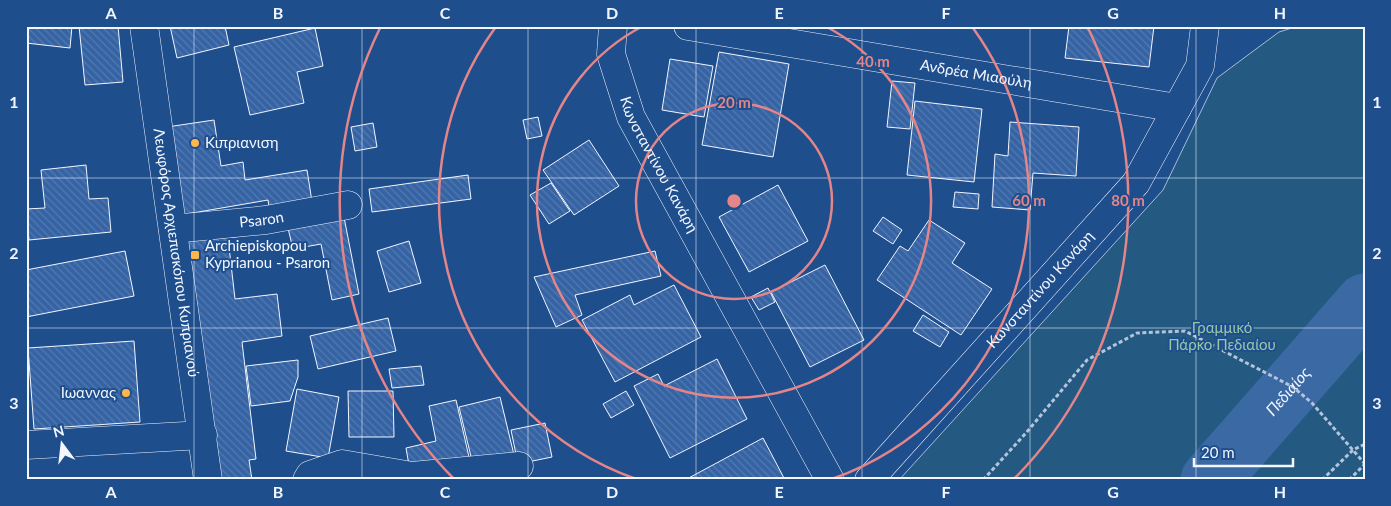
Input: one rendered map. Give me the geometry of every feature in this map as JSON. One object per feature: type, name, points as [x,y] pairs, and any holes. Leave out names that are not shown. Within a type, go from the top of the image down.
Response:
[{"type":"street","name":"Λεωφόρος Αρχιεπισκόπου Κυπριανού","points":[[144,26],[208,480]]},
{"type":"street","name":"Κωνσταντίνου Κανάρη","points":[[613,26],[612,54],[631,117],[830,480]]},
{"type":"street","name":"Ανδρέα Μιαούλη","points":[[688,26],[1177,108]]},
{"type":"street","name":"Κωνσταντίνου Κανάρη","points":[[869,480],[1136,183],[1200,66],[1205,26]]},
{"type":"street","name":"Psaron","points":[[173,229],[266,220],[348,205]]},
{"type":"street","points":[[26,445],[203,435]]},
{"type":"street","points":[[307,480],[310,475],[342,464],[412,476],[519,466]]},
{"type":"path","points":[[982,480],[1026,433],[1087,360],[1137,333],[1185,331],[1293,387],[1312,403],[1365,464],[1348,480]]},
{"type":"path","points":[[1322,480],[1353,450],[1365,444]]},
{"type":"green space","name":"Γραμμικό Πάρκο Πεδιαίου","points":[[1298,26],[1365,26],[1365,480],[899,480],[1163,190],[1217,78],[1279,32]]},
{"type":"building","points":[[26,26],[72,26],[70,48],[26,43]]},
{"type":"building","points":[[79,26],[118,26],[123,82],[85,85]]},
{"type":"building","points":[[170,26],[225,26],[229,45],[177,58]]},
{"type":"building","points":[[1069,26],[1154,26],[1149,67],[1065,58]]},
{"type":"building","points":[[315,28],[323,66],[297,72],[304,103],[250,115],[234,47]]},
{"type":"building","points":[[719,52],[789,64],[773,157],[702,145]]},
{"type":"building","points":[[670,59],[713,66],[704,117],[662,110]]},
{"type":"building","points":[[892,81],[915,83],[910,129],[887,127]]},
{"type":"building","points":[[915,101],[982,109],[974,182],[907,175]]},
{"type":"building","points":[[538,117],[542,136],[527,139],[523,120]]},
{"type":"building","points":[[214,120],[221,166],[243,162],[245,180],[307,170],[313,208],[270,215],[268,200],[181,215],[167,127]]},
{"type":"building","points":[[1010,122],[1079,127],[1076,176],[1033,173],[1030,210],[992,207],[995,154],[1008,156]]},
{"type":"building","points":[[373,123],[377,147],[355,151],[351,127]]},
{"type":"building","points":[[589,140],[619,186],[574,215],[543,170]]},
{"type":"building","points":[[86,165],[89,199],[108,198],[111,232],[29,240],[26,209],[45,208],[41,170]]},
{"type":"building","points":[[468,175],[471,199],[372,212],[369,189]]},
{"type":"building","points":[[551,183],[570,211],[549,224],[530,195]]},
{"type":"building","points":[[778,185],[808,241],[749,272],[719,217]]},
{"type":"building","points":[[955,192],[979,194],[978,209],[953,207]]},
{"type":"building","points":[[343,212],[359,294],[332,300],[321,244],[293,249],[287,224]]},
{"type":"building","points":[[883,217],[902,230],[893,244],[873,231]]},
{"type":"building","points":[[929,220],[965,243],[952,263],[992,289],[961,335],[877,280],[900,246],[908,251]]},
{"type":"building","points":[[254,234],[228,238],[235,299],[277,294],[282,336],[242,342],[256,459],[249,460],[252,480],[214,480],[186,236]]},
{"type":"building","points":[[409,241],[421,283],[389,292],[377,251]]},
{"type":"building","points":[[125,251],[134,296],[26,317],[26,270]]},
{"type":"building","points":[[655,251],[661,276],[575,295],[582,315],[556,327],[534,277]]},
{"type":"building","points":[[825,265],[864,340],[810,367],[771,292]]},
{"type":"building","points":[[674,285],[701,337],[615,382],[582,320],[630,295],[634,305]]},
{"type":"building","points":[[768,288],[775,302],[759,310],[751,297]]},
{"type":"building","points":[[923,315],[949,332],[940,347],[913,331]]},
{"type":"building","points":[[388,318],[396,351],[318,369],[310,336]]},
{"type":"building","points":[[134,341],[140,422],[34,429],[28,348]]},
{"type":"building","points":[[717,359],[747,419],[670,458],[634,386],[658,374],[664,386]]},
{"type":"building","points":[[298,360],[298,377],[290,401],[251,406],[246,366]]},
{"type":"building","points":[[421,366],[424,385],[392,388],[389,369]]},
{"type":"building","points":[[297,389],[339,397],[328,458],[286,451]]},
{"type":"building","points":[[348,391],[393,391],[394,437],[349,437]]},
{"type":"building","points":[[626,391],[634,405],[611,418],[603,404]]},
{"type":"building","points":[[500,397],[515,459],[474,469],[459,407]]},
{"type":"building","points":[[456,400],[469,457],[410,471],[406,448],[436,441],[429,406]]},
{"type":"building","points":[[545,423],[552,457],[518,464],[511,430]]},
{"type":"building","points":[[763,438],[785,480],[685,480]]},
{"type":"waterway","name":"Πεδιαίος","points":[[1210,480],[1365,303]]},
{"type":"place","name":"Κιπριανιση","points":[[195,143]]},
{"type":"place","name":"Archiepiskopou Kyprianou - Psaron","points":[[195,255]]},
{"type":"place","name":"Ιωαννας","points":[[126,393]]}]
